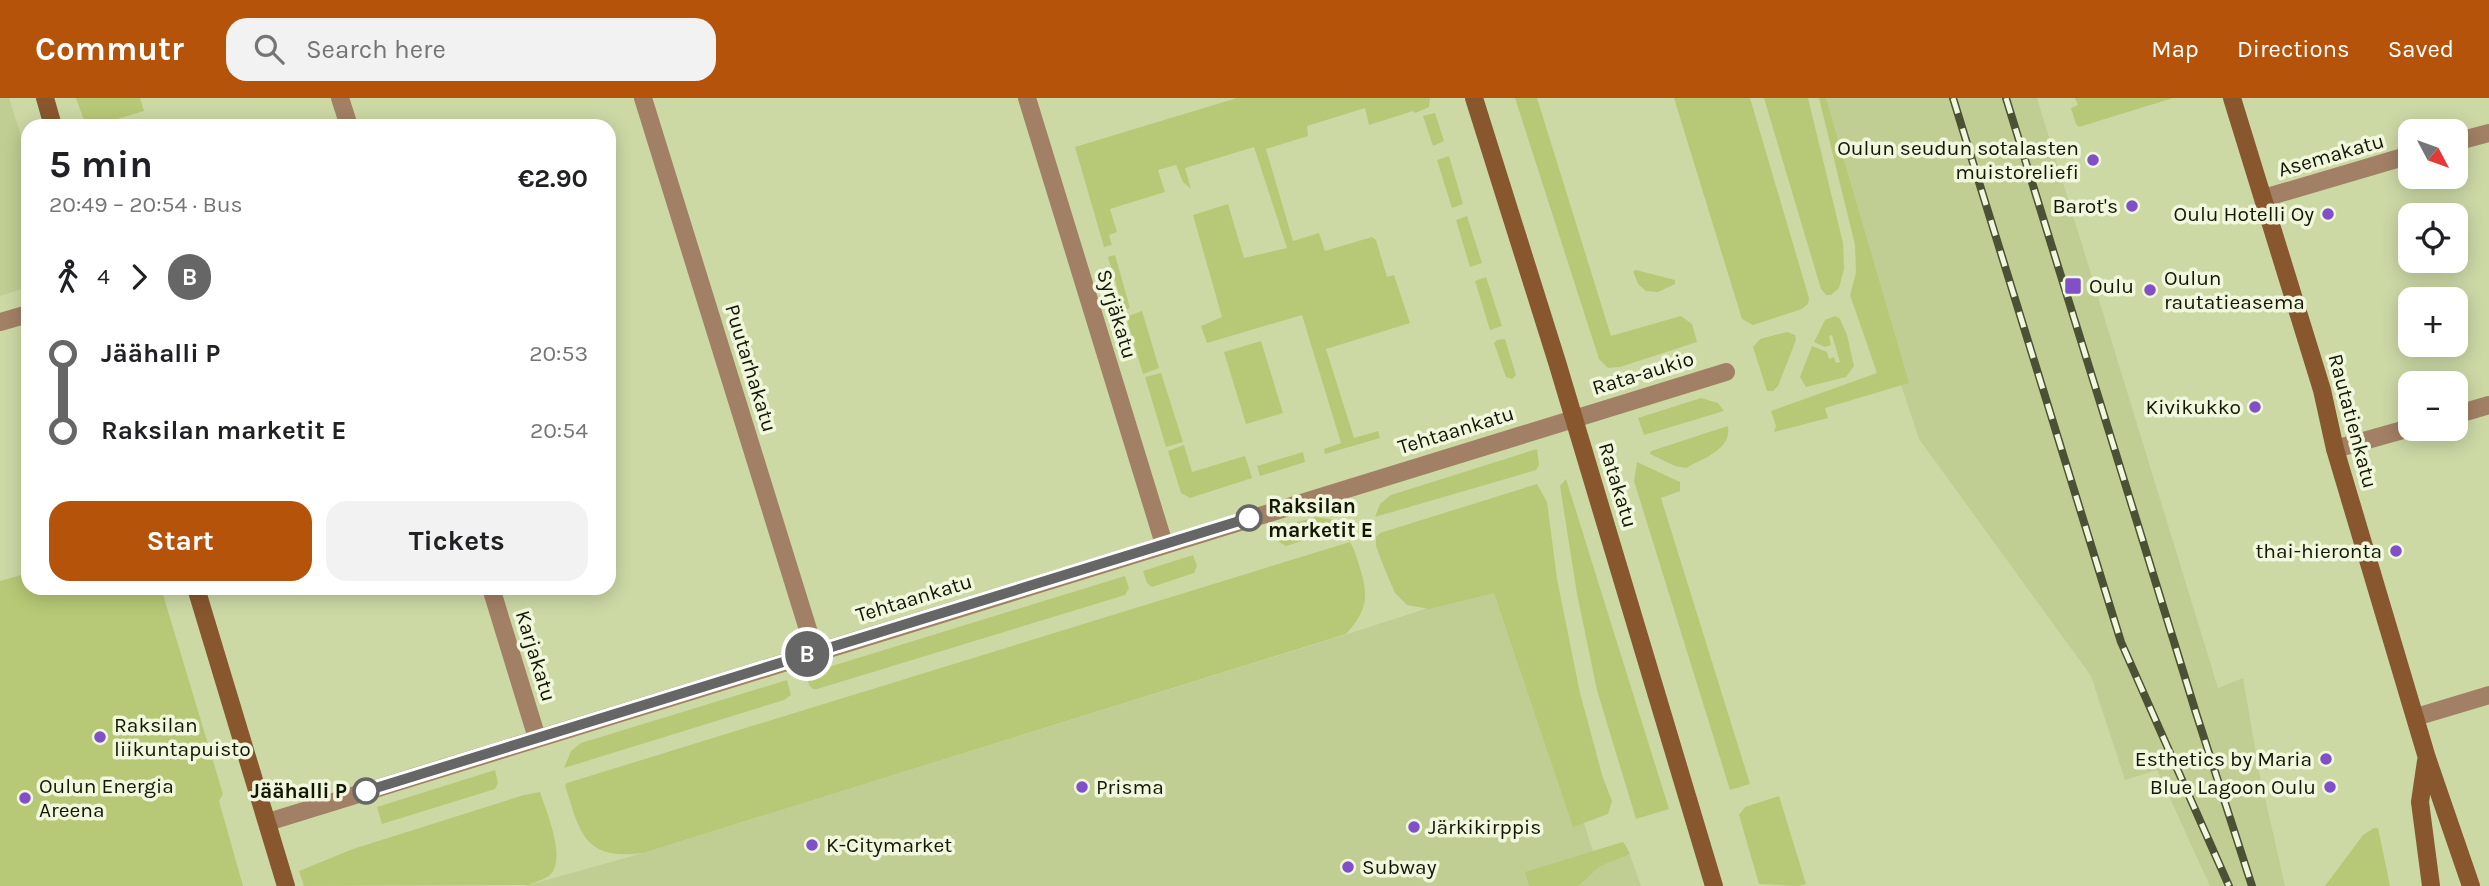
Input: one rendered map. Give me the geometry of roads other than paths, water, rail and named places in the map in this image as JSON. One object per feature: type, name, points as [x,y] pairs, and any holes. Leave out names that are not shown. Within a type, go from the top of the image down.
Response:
[{"type":"street","points":[[45,98],[52,119]]},
{"type":"street","points":[[340,98],[347,119]]},
{"type":"street","name":"Puutarhakatu","points":[[643,98],[815,652]]},
{"type":"street","name":"Syrjäkatu","points":[[1027,98],[1164,544]]},
{"type":"street","name":"Ratakatu","points":[[1474,98],[1574,417],[1714,886]]},
{"type":"street","name":"Rautatienkatu","points":[[2232,98],[2328,409],[2335,449],[2427,758],[2471,886]]},
{"type":"street","points":[[2468,139],[2489,133]]},
{"type":"street","name":"Asemakatu","points":[[2264,198],[2398,159]]},
{"type":"street","points":[[0,322],[21,315]]},
{"type":"street","name":"Rata-aukio","points":[[1574,417],[1726,372]]},
{"type":"street","points":[[2468,411],[2489,405]]},
{"type":"street","name":"Tehtaankatu","points":[[268,822],[1574,417]]},
{"type":"street","points":[[2335,449],[2398,431]]},
{"type":"street","points":[[197,595],[286,886]]},
{"type":"street","name":"Karjakatu","points":[[493,595],[537,738]]},
{"type":"street","points":[[2416,717],[2489,695]]},
{"type":"street","name":"Rautatienkatu","points":[[2427,758],[2420,802],[2431,886]]},
{"type":"railway","points":[[1953,98],[2121,642],[2229,886]]},
{"type":"railway","points":[[2006,98],[2252,886]]},
{"type":"place","name":"Oulun seudun sotalasten muistoreliefi","points":[[2093,160]]},
{"type":"place","name":"Barot's","points":[[2132,206]]},
{"type":"place","name":"Oulu Hotelli Oy","points":[[2328,214]]},
{"type":"place","name":"Oulu","points":[[2073,286]]},
{"type":"place","name":"Oulun rautatieasema","points":[[2150,290]]},
{"type":"place","name":"Kivikukko","points":[[2255,407]]},
{"type":"place","name":"Raksilan marketit E","points":[[1249,518]]},
{"type":"place","name":"thai-hieronta","points":[[2396,551]]},
{"type":"place","name":"Raksilan liikuntapuisto","points":[[100,737]]},
{"type":"place","name":"Esthetics by Maria","points":[[2326,759]]},
{"type":"place","name":"Prisma","points":[[1082,787]]},
{"type":"place","name":"Blue Lagoon Oulu","points":[[2330,787]]},
{"type":"place","name":"Jäähalli P","points":[[366,791]]},
{"type":"place","name":"Oulun Energia Areena","points":[[25,798]]},
{"type":"place","name":"Järkikirppis","points":[[1414,827]]},
{"type":"place","name":"K-Citymarket","points":[[812,845]]},
{"type":"place","name":"Subway","points":[[1348,867]]}]
